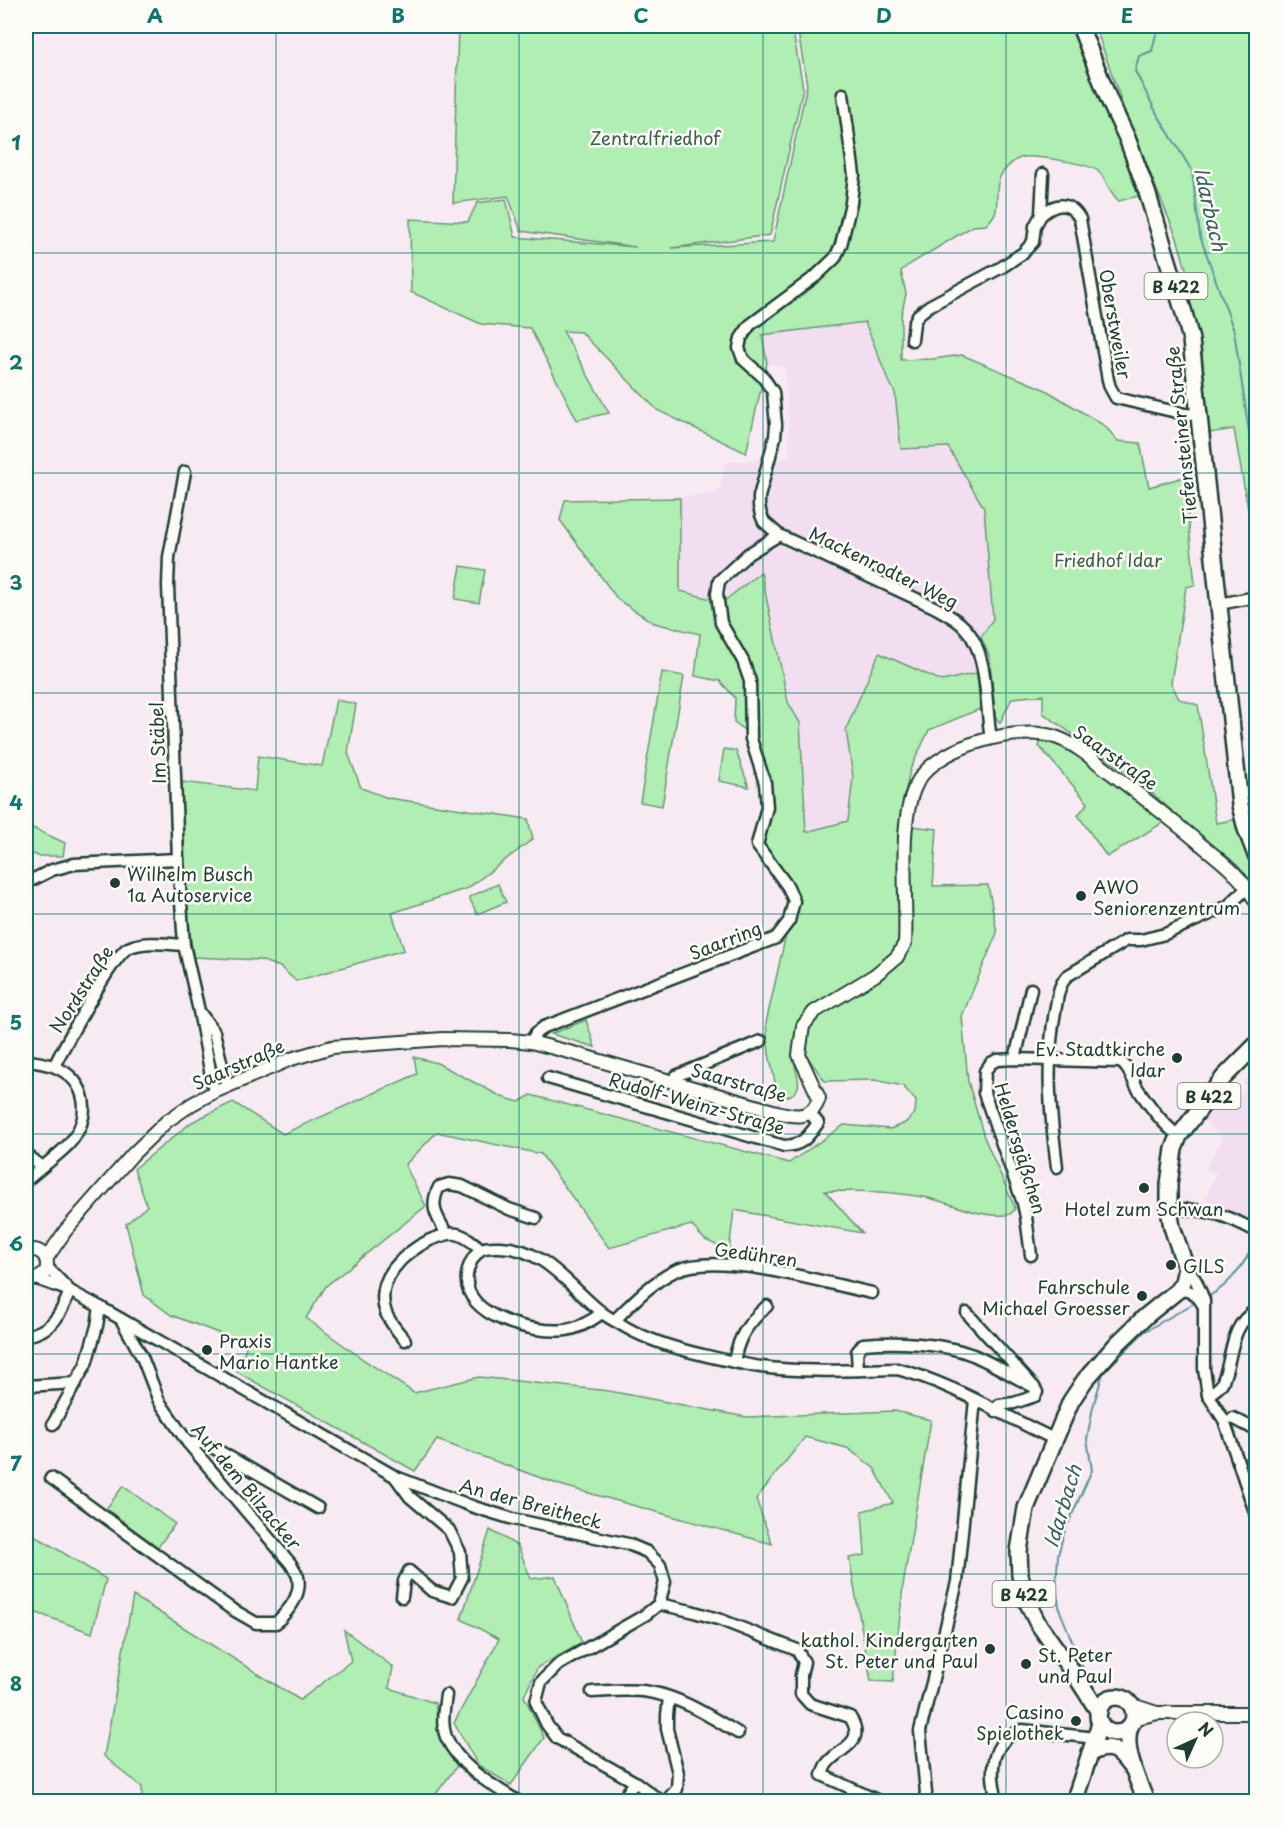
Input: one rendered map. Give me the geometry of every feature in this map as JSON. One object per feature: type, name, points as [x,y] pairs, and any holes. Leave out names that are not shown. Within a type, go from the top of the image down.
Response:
[{"type":"main road","name":"Tiefensteiner Straße","points":[[1080,26],[1143,181],[1191,340],[1240,805],[1246,829],[1257,855]]},
{"type":"main road","name":"B 422","points":[[1100,1718],[1079,1681],[1032,1614],[1025,1597],[1020,1575],[1020,1542],[1026,1508],[1071,1401],[1085,1380],[1146,1316],[1189,1290],[1182,1285],[1185,1276],[1184,1259],[1172,1227],[1169,1209],[1168,1184],[1174,1149],[1179,1136],[1224,1077],[1257,1045]]},
{"type":"main road","name":"B 422","points":[[1079,1681],[1110,1699],[1120,1698],[1129,1704]]},
{"type":"main road","points":[[1074,1802],[1096,1738],[1103,1703],[1110,1699]]},
{"type":"main road","points":[[1129,1704],[1133,1711],[1127,1743],[1146,1802]]},
{"type":"main road","points":[[1100,1718],[1105,1729],[1113,1732],[1121,1732],[1131,1723]]},
{"type":"main road","points":[[1090,1753],[1101,1747],[1117,1750],[1136,1773]]},
{"type":"street","points":[[779,535],[764,522],[759,506],[759,497],[775,437],[773,392],[764,377],[743,359],[739,348],[741,338],[750,325],[816,276],[835,258],[842,245],[854,175],[843,94]]},
{"type":"street","points":[[912,340],[914,322],[918,315],[929,306],[1002,267],[1023,253],[1033,242],[1035,226],[1041,215],[1043,174]]},
{"type":"street","name":"Oberstweiler","points":[[1041,215],[1049,208],[1065,205],[1073,209],[1080,219],[1108,380],[1116,398],[1185,414],[1199,415]]},
{"type":"street","name":"Im Stäbel","points":[[184,472],[169,557],[168,585],[178,859],[184,945],[200,1011],[214,1092]]},
{"type":"street","name":"Mackenrodter Weg","points":[[779,535],[934,607],[965,628],[973,637],[981,657],[991,739]]},
{"type":"street","name":"Saarring","points":[[531,1042],[544,1027],[776,938],[789,921],[794,901],[788,887],[757,845],[767,807],[765,783],[751,739],[750,681],[743,661],[721,623],[717,594],[719,581],[748,554],[779,535]]},
{"type":"street","points":[[1219,604],[1257,597]]},
{"type":"street","name":"Saarstraße","points":[[29,1279],[43,1274],[39,1257],[167,1121],[192,1104],[227,1086],[291,1059],[332,1047],[443,1039],[531,1042],[789,1115],[801,1116],[810,1113],[817,1106],[819,1098],[799,1055],[803,1026],[814,1012],[874,975],[897,957],[906,943],[905,840],[911,800],[917,782],[934,763],[964,747],[991,739],[1017,735],[1043,735],[1068,742],[1193,837],[1234,873],[1257,903]]},
{"type":"street","points":[[26,883],[52,870],[74,864],[178,859]]},
{"type":"street","points":[[1057,1167],[1048,1079],[1052,1025],[1061,983],[1066,976],[1127,940],[1141,940],[1165,934],[1228,906],[1247,888]]},
{"type":"street","name":"Nordstraße","points":[[54,1066],[70,1035],[125,949],[141,943],[184,945]]},
{"type":"street","points":[[1015,1059],[1031,989]]},
{"type":"street","name":"Im Stäbel","points":[[200,1011],[214,1032],[227,1086]]},
{"type":"street","points":[[673,1082],[676,1076],[761,1041]]},
{"type":"street","name":"Heldersgäßchen","points":[[1031,1255],[1023,1203],[984,1093],[985,1071],[991,1063],[997,1059],[1015,1059],[1109,1061],[1124,1064],[1145,1098],[1168,1127],[1179,1136]]},
{"type":"street","points":[[26,1060],[54,1066],[71,1077],[83,1095],[85,1113],[80,1128],[69,1144],[26,1181]]},
{"type":"street","name":"Rudolf-Weinz-Straße","points":[[548,1078],[784,1146],[794,1146],[804,1142],[818,1123],[810,1113]]},
{"type":"street","points":[[26,1154],[42,1167]]},
{"type":"street","points":[[447,1234],[435,1213],[433,1198],[439,1187],[449,1184],[462,1186],[509,1209],[537,1218]]},
{"type":"street","points":[[1169,1209],[1215,1212],[1254,1230]]},
{"type":"street","points":[[405,1340],[386,1312],[384,1292],[387,1279],[400,1261],[424,1244],[447,1234],[457,1234],[467,1238],[481,1249]]},
{"type":"street","points":[[602,1313],[581,1326],[554,1331],[511,1322],[490,1314],[471,1299],[466,1281],[470,1263],[481,1249],[489,1247],[519,1249],[533,1255],[560,1274],[602,1313],[667,1346],[734,1362],[795,1370],[897,1369],[913,1373],[975,1400],[1054,1439]]},
{"type":"street","name":"An der Breitheck","points":[[39,1257],[70,1292]]},
{"type":"street","points":[[1184,1259],[1189,1290],[1204,1305],[1204,1369],[1209,1399],[1224,1420],[1257,1515]]},
{"type":"street","name":"Gedühren","points":[[615,1320],[653,1285],[676,1270],[702,1264],[767,1269],[873,1293]]},
{"type":"street","name":"An der Breitheck","points":[[29,1279],[70,1292],[100,1307],[396,1477],[474,1508],[513,1519],[628,1544],[647,1552],[660,1564],[665,1582],[659,1604]]},
{"type":"street","points":[[26,1336],[54,1322],[59,1317],[70,1292]]},
{"type":"street","points":[[734,1362],[740,1339],[751,1321],[767,1306]]},
{"type":"street","points":[[53,1424],[86,1364],[100,1307]]},
{"type":"street","points":[[1209,1399],[1221,1385],[1230,1351],[1242,1320],[1257,1310]]},
{"type":"street","points":[[967,1313],[1037,1392],[1035,1396],[1014,1404],[999,1405],[996,1411]]},
{"type":"street","name":"Auf dem Bilzacker","points":[[51,1478],[230,1608],[256,1623],[276,1623],[290,1609],[298,1592],[298,1576],[291,1564],[188,1443],[159,1401],[142,1357],[121,1319]]},
{"type":"street","points":[[858,1370],[856,1352],[863,1344],[941,1346],[973,1355],[1034,1387]]},
{"type":"street","points":[[26,1386],[76,1383]]},
{"type":"street","points":[[923,1802],[926,1793],[920,1731],[957,1582],[975,1400]]},
{"type":"street","points":[[1233,1418],[1257,1430]]},
{"type":"street","points":[[188,1443],[205,1443],[318,1508]]},
{"type":"street","points":[[396,1477],[410,1497],[449,1530],[460,1552],[462,1578],[452,1597],[432,1591],[409,1571],[404,1581],[402,1597]]},
{"type":"street","points":[[669,1698],[667,1729],[678,1773],[677,1789],[663,1802],[635,1782],[557,1738],[547,1725],[536,1702],[541,1682],[558,1665],[645,1615],[659,1604],[691,1611],[721,1620],[797,1650],[804,1662],[801,1694],[810,1704],[850,1717],[855,1724],[856,1735],[849,1747],[826,1764],[822,1774],[881,1802]]},
{"type":"street","points":[[592,1692],[622,1690],[650,1692],[692,1707],[738,1733]]},
{"type":"street","points":[[446,1695],[443,1718],[446,1737],[460,1757],[478,1776],[519,1802]]},
{"type":"street","points":[[1129,1704],[1158,1713],[1257,1713]]},
{"type":"street","points":[[1131,1723],[1158,1713]]},
{"type":"street","points":[[998,1802],[993,1786],[993,1761],[1000,1746],[1010,1734],[1022,1730],[1096,1738]]},
{"type":"street","points":[[621,1802],[635,1782]]},
{"type":"shaded area","points":[[865,322],[895,393],[901,449],[948,447],[984,508],[993,619],[971,651],[977,673],[942,681],[846,729],[853,777],[848,822],[805,832],[800,723],[788,702],[761,573],[723,602],[680,591],[680,498],[715,492],[720,487],[726,462],[790,457],[785,368],[767,363],[762,334]]},
{"type":"shaded area","points":[[1256,1079],[1256,1226],[1215,1203],[1205,1200],[1216,1173],[1206,1168],[1223,1138],[1201,1118],[1221,1092],[1226,1097],[1237,1101],[1245,1090],[1244,1080]]},
{"type":"green space","points":[[458,26],[792,26],[803,88],[770,235],[671,248],[773,242],[807,85],[797,26],[1071,26],[1142,195],[1119,201],[1098,171],[1084,165],[1031,157],[1024,157],[1014,162],[1000,177],[997,206],[986,225],[973,226],[901,271],[906,294],[901,316],[901,360],[962,355],[1046,390],[1105,426],[1118,441],[1140,443],[1149,487],[1184,477],[1195,585],[1186,587],[1171,683],[1179,699],[1198,705],[1216,823],[1237,819],[1256,873],[1256,880],[1250,880],[1137,780],[1043,713],[1043,695],[1012,698],[1000,723],[995,716],[990,658],[981,637],[993,619],[984,508],[948,447],[901,449],[895,393],[865,322],[762,335],[767,363],[746,453],[657,410],[581,332],[563,331],[609,413],[577,420],[530,328],[481,324],[411,292],[410,219],[468,222],[477,203],[506,199],[515,237],[636,247],[521,231],[508,196],[453,203]]},
{"type":"green space","points":[[1095,26],[1256,26],[1256,535],[1253,538],[1234,429],[1209,433],[1202,353],[1184,289],[1191,286],[1177,238],[1129,123]]},
{"type":"green space","points":[[680,498],[680,591],[723,602],[761,572],[788,702],[800,723],[806,832],[848,821],[853,777],[846,729],[879,653],[942,681],[977,673],[980,709],[929,730],[910,770],[901,811],[912,826],[937,829],[933,886],[988,885],[997,933],[962,1016],[968,1081],[984,1137],[1015,1208],[1010,1214],[995,1215],[974,1212],[933,1199],[911,1195],[825,1191],[862,1233],[734,1210],[729,1251],[705,1240],[691,1225],[609,1248],[541,1154],[437,1132],[405,1165],[426,1206],[326,1286],[306,1318],[414,1393],[479,1377],[609,1391],[746,1417],[895,1411],[931,1420],[903,1586],[893,1682],[871,1681],[849,1558],[865,1555],[862,1511],[893,1503],[874,1468],[847,1448],[805,1437],[756,1499],[772,1544],[560,1485],[437,1440],[415,1471],[237,1372],[247,1344],[171,1315],[144,1295],[126,1224],[147,1206],[134,1169],[192,1122],[233,1102],[283,1134],[417,1074],[414,1057],[437,1063],[502,1097],[519,1102],[531,1095],[789,1163],[844,1125],[890,1129],[905,1123],[915,1113],[916,1101],[903,1086],[875,1080],[825,1081],[806,1055],[796,1049],[794,1059],[798,1086],[796,1090],[785,1098],[776,1087],[769,1054],[766,1023],[789,921],[797,906],[764,851],[763,835],[770,807],[755,739],[734,722],[735,698],[720,681],[695,676],[700,634],[654,623],[618,600],[560,520],[565,500]]},
{"type":"green space","points":[[461,566],[485,570],[479,603],[455,599]]},
{"type":"green space","points":[[662,672],[684,676],[662,806],[640,802]]},
{"type":"green space","points":[[336,700],[356,704],[348,753],[361,788],[388,798],[528,819],[533,839],[468,888],[392,913],[404,950],[296,981],[280,967],[260,960],[193,957],[182,848],[182,782],[255,791],[258,756],[322,766]]},
{"type":"green space","points":[[1042,739],[1065,744],[1124,785],[1164,822],[1107,857],[1078,815],[1088,803],[1039,746]]},
{"type":"green space","points":[[724,749],[736,751],[749,787],[719,781]]},
{"type":"green space","points":[[26,825],[65,843],[63,856],[38,856],[26,851]]},
{"type":"green space","points":[[498,884],[506,902],[477,914],[469,897]]},
{"type":"green space","points":[[586,1020],[595,1047],[551,1034]]},
{"type":"green space","points":[[123,1486],[175,1524],[158,1547],[106,1509]]},
{"type":"green space","points":[[26,1530],[106,1579],[92,1633],[26,1609]]},
{"type":"green space","points":[[490,1530],[518,1546],[531,1579],[555,1576],[582,1643],[538,1667],[524,1696],[544,1738],[511,1785],[478,1765],[454,1723],[499,1639],[461,1619]]},
{"type":"green space","points":[[133,1596],[300,1700],[351,1661],[344,1630],[393,1667],[389,1688],[435,1703],[439,1736],[457,1766],[432,1799],[436,1801],[142,1801],[142,1787],[104,1756]]},
{"type":"waterway","name":"Idarbach","points":[[1158,26],[1152,51],[1139,56],[1135,71],[1156,112],[1192,171],[1200,236],[1234,331],[1251,445],[1256,450]]},
{"type":"waterway","name":"Idarbach","points":[[1207,1297],[1237,1272],[1256,1239]]},
{"type":"waterway","name":"Idarbach","points":[[1085,1673],[1060,1611],[1056,1588],[1058,1555],[1064,1533],[1092,1470],[1087,1439],[1103,1373],[1144,1332],[1196,1302]]},
{"type":"place","name":"Wilhelm Busch 1a Autoservice","points":[[115,883]]},
{"type":"place","name":"AWO Seniorenzentrum","points":[[1081,896]]},
{"type":"place","name":"Ev. Stadtkirche Idar","points":[[1177,1058]]},
{"type":"place","name":"Hotel zum Schwan","points":[[1144,1188]]},
{"type":"place","name":"GILS","points":[[1171,1265]]},
{"type":"place","name":"Fahrschule Michael Groesser","points":[[1142,1296]]},
{"type":"place","name":"Praxis Mario Hantke","points":[[207,1350]]},
{"type":"place","name":"kathol. Kindergarten St. Peter und Paul","points":[[990,1649]]},
{"type":"place","name":"St. Peter und Paul","points":[[1026,1664]]},
{"type":"place","name":"Casino Spielothek","points":[[1076,1721]]},
{"type":"park label","name":"Zentralfriedhof","points":[[655,137]]},
{"type":"park label","name":"Friedhof Idar","points":[[1108,559]]}]
